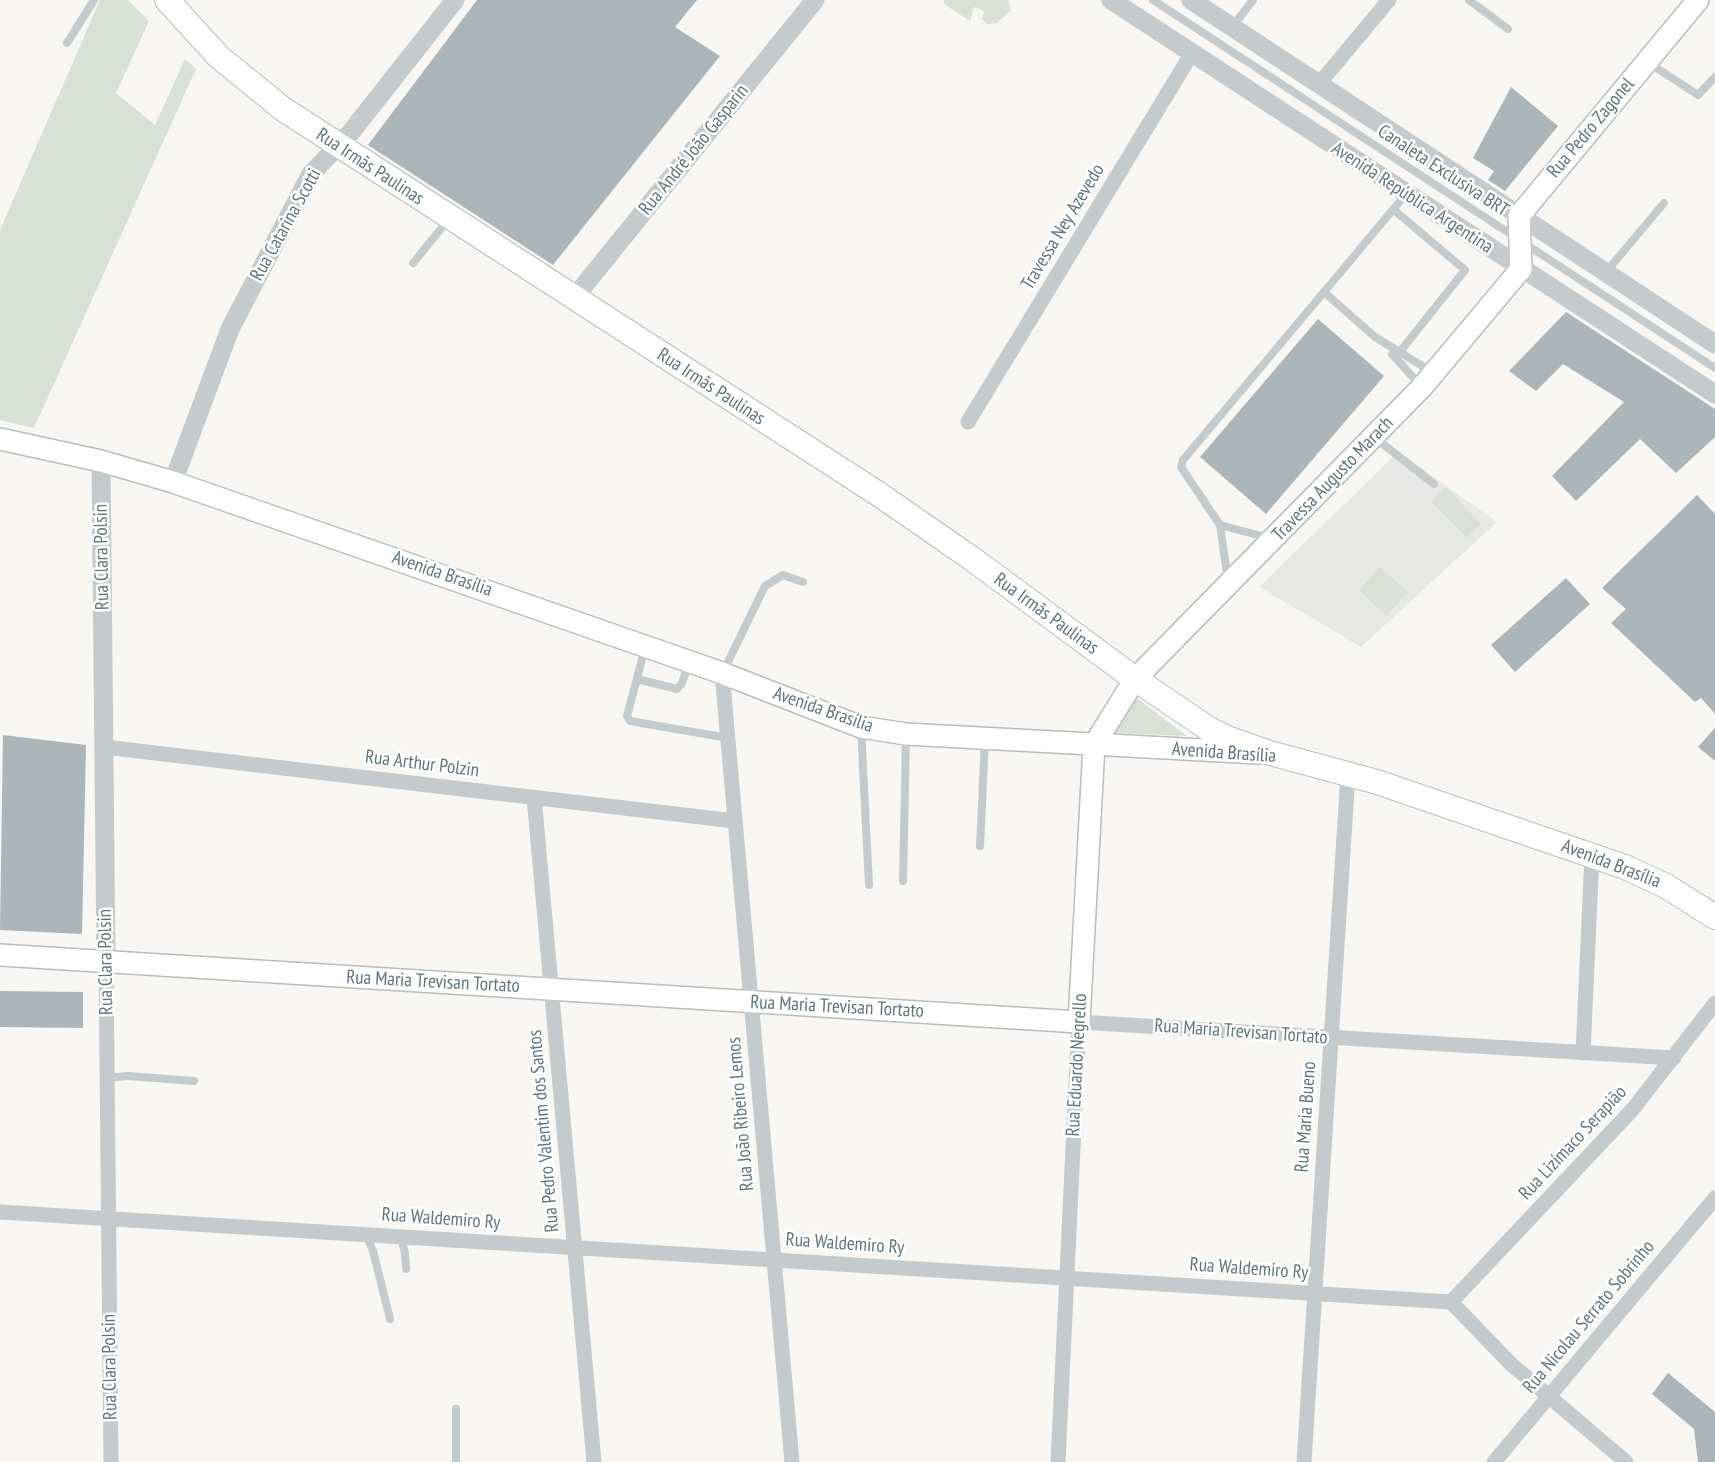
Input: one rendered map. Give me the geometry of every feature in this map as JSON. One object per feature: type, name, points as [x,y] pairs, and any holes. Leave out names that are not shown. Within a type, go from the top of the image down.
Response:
[{"type":"main road","name":"Rua Irmãs Paulinas","points":[[167,0],[219,57],[252,86],[337,146],[912,516],[1135,679],[1209,729],[1227,738],[1270,753]]},
{"type":"main road","name":"Rua Pedro Zagonel","points":[[1519,216],[1698,0]]},
{"type":"main road","points":[[1519,216],[1521,269]]},
{"type":"main road","name":"Travessa Augusto Marach","points":[[1135,679],[1274,540],[1428,380],[1521,269]]},
{"type":"main road","name":"Avenida Brasília","points":[[0,439],[101,461],[173,482],[722,673],[861,727],[906,734],[1270,753],[1348,774],[1592,855],[1652,878],[1715,918]]},
{"type":"main road","name":"Rua Eduardo Negrello","points":[[1079,1022],[1094,745],[1135,679]]},
{"type":"main road","name":"Rua Maria Trevisan Tortato","points":[[0,956],[1079,1022]]},
{"type":"street","name":"Rua Catarina Scotti","points":[[173,482],[230,329],[311,174],[351,132],[455,0]]},
{"type":"street","name":"Rua André João Gasparin","points":[[573,299],[814,0]]},
{"type":"street","name":"Avenida República Argentina","points":[[1110,0],[1715,394]]},
{"type":"street","points":[[1192,0],[1715,344]]},
{"type":"street","points":[[1319,84],[1390,0]]},
{"type":"street","name":"Travessa Ney Azevedo","points":[[968,422],[1192,53]]},
{"type":"street","name":"Rua Clara Polsin","points":[[101,461],[111,1462]]},
{"type":"street","name":"Rua João Ribeiro Lemos","points":[[722,673],[792,1462]]},
{"type":"street","name":"Rua Arthur Polzin","points":[[104,748],[735,821]]},
{"type":"street","name":"Rua Maria Bueno","points":[[1304,1462],[1348,774]]},
{"type":"street","name":"Rua Pedro Valentim dos Santos","points":[[534,797],[594,1462]]},
{"type":"street","points":[[1583,1052],[1592,855]]},
{"type":"street","name":"Rua Lizímaco Serapião","points":[[1451,1302],[1633,1110],[1715,1003]]},
{"type":"street","name":"Rua Maria Trevisan Tortato","points":[[1079,1022],[1674,1058]]},
{"type":"street","name":"Rua Eduardo Negrello","points":[[1058,1462],[1079,1022]]},
{"type":"street","name":"Rua Nicolau Serrato Sobrinho","points":[[1494,1462],[1715,1198]]},
{"type":"street","name":"Rua Waldemiro Ry","points":[[0,1212],[1451,1302]]},
{"type":"street","points":[[1451,1302],[1512,1364],[1626,1462]]},
{"type":"lane","points":[[67,43],[94,0]]},
{"type":"lane","name":"Canaleta Exclusiva BRT","points":[[1153,0],[1715,368]]},
{"type":"lane","points":[[1232,27],[1253,0]]},
{"type":"lane","points":[[1469,0],[1508,29]]},
{"type":"lane","points":[[1647,62],[1698,95],[1715,78]]},
{"type":"lane","points":[[1229,585],[1220,525],[1183,474],[1181,467],[1183,460],[1406,194]]},
{"type":"lane","points":[[1605,272],[1664,203]]},
{"type":"lane","points":[[1394,210],[1465,270],[1395,358]]},
{"type":"lane","points":[[413,263],[449,219]]},
{"type":"lane","points":[[1324,292],[1387,346],[1395,358],[1428,380]]},
{"type":"lane","points":[[1387,346],[1401,352],[1428,380]]},
{"type":"lane","points":[[1374,436],[1434,484]]},
{"type":"lane","points":[[1220,525],[1274,540]]},
{"type":"lane","points":[[722,673],[765,586],[782,575],[803,582]]},
{"type":"lane","points":[[646,646],[627,716],[630,721],[728,738]]},
{"type":"lane","points":[[637,680],[677,689],[682,684],[689,662]]},
{"type":"lane","points":[[861,727],[868,885]]},
{"type":"lane","points":[[903,881],[906,734]]},
{"type":"lane","points":[[980,846],[985,739]]},
{"type":"lane","points":[[107,1078],[128,1076],[194,1081]]},
{"type":"lane","points":[[366,1235],[373,1251],[390,1319]]},
{"type":"lane","points":[[402,1237],[406,1269]]},
{"type":"lane","points":[[456,1409],[456,1462]]},
{"type":"shaded area","points":[[100,0],[128,0],[149,21],[116,93],[155,125],[185,59],[196,69],[34,428],[0,420],[0,230]]},
{"type":"shaded area","points":[[944,0],[1008,0],[1011,10],[997,23],[987,24],[982,19],[984,11],[974,7],[970,21],[944,4]]},
{"type":"shaded area","points":[[1398,452],[1497,522],[1361,647],[1259,587]]},
{"type":"shaded area","points":[[1446,487],[1481,524],[1467,538],[1431,502]]},
{"type":"shaded area","points":[[1380,567],[1408,592],[1386,616],[1359,590]]},
{"type":"shaded area","points":[[1135,697],[1187,736],[1114,733]]},
{"type":"building","points":[[477,0],[697,0],[675,27],[720,56],[553,265],[368,145]]},
{"type":"building","points":[[1511,87],[1558,126],[1505,191],[1488,180],[1494,171],[1473,158]]},
{"type":"building","points":[[1566,312],[1715,409],[1715,437],[1676,473],[1640,439],[1576,501],[1552,476],[1624,402],[1563,364],[1536,391],[1509,371]]},
{"type":"building","points":[[1318,319],[1384,376],[1266,514],[1200,457]]},
{"type":"building","points":[[1697,495],[1715,514],[1715,714],[1701,698],[1695,702],[1611,623],[1626,609],[1602,588]]},
{"type":"building","points":[[1566,578],[1590,604],[1515,672],[1491,645]]},
{"type":"building","points":[[1715,728],[1715,761],[1698,747]]},
{"type":"building","points":[[3,735],[86,745],[82,934],[0,930]]},
{"type":"building","points":[[0,991],[83,992],[83,1028],[0,1027]]},
{"type":"building","points":[[1668,1373],[1715,1412],[1715,1462],[1698,1462],[1694,1429],[1652,1394]]}]
